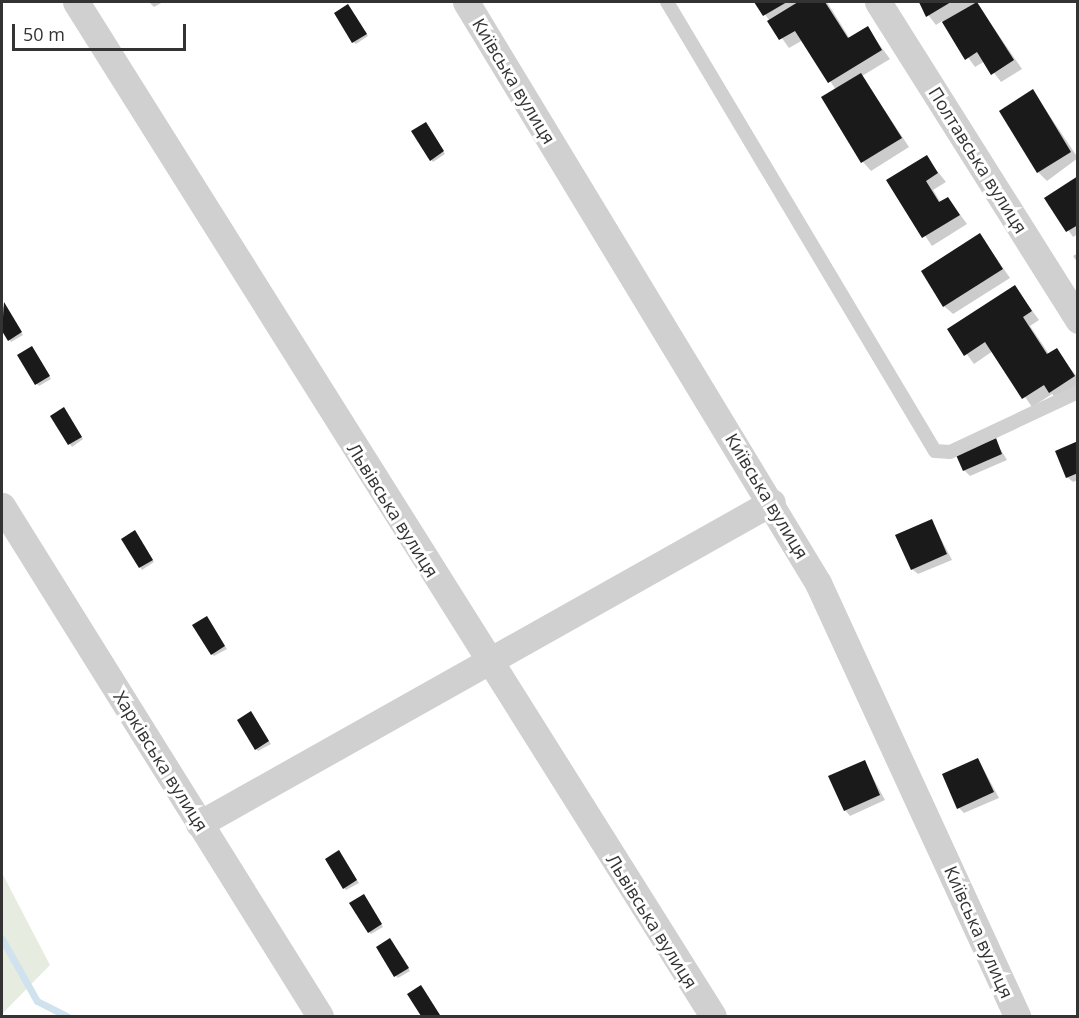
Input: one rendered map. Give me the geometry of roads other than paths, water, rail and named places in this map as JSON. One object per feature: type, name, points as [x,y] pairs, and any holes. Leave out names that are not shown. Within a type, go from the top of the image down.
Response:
[{"type":"street","name":"Львівська вулиця","points":[[76,2],[713,1017]]},
{"type":"street","name":"Київська вулиця","points":[[466,2],[772,502],[818,583],[1017,1017]]},
{"type":"street","name":"Полтавська вулиця","points":[[878,2],[1077,320]]},
{"type":"street","points":[[200,824],[772,502]]},
{"type":"street","name":"Харківська вулиця","points":[[2,506],[320,1017]]},
{"type":"lane","points":[[667,2],[935,451],[950,452],[1077,392]]},
{"type":"waterway","points":[[2,939],[37,1001],[67,1016]]}]
